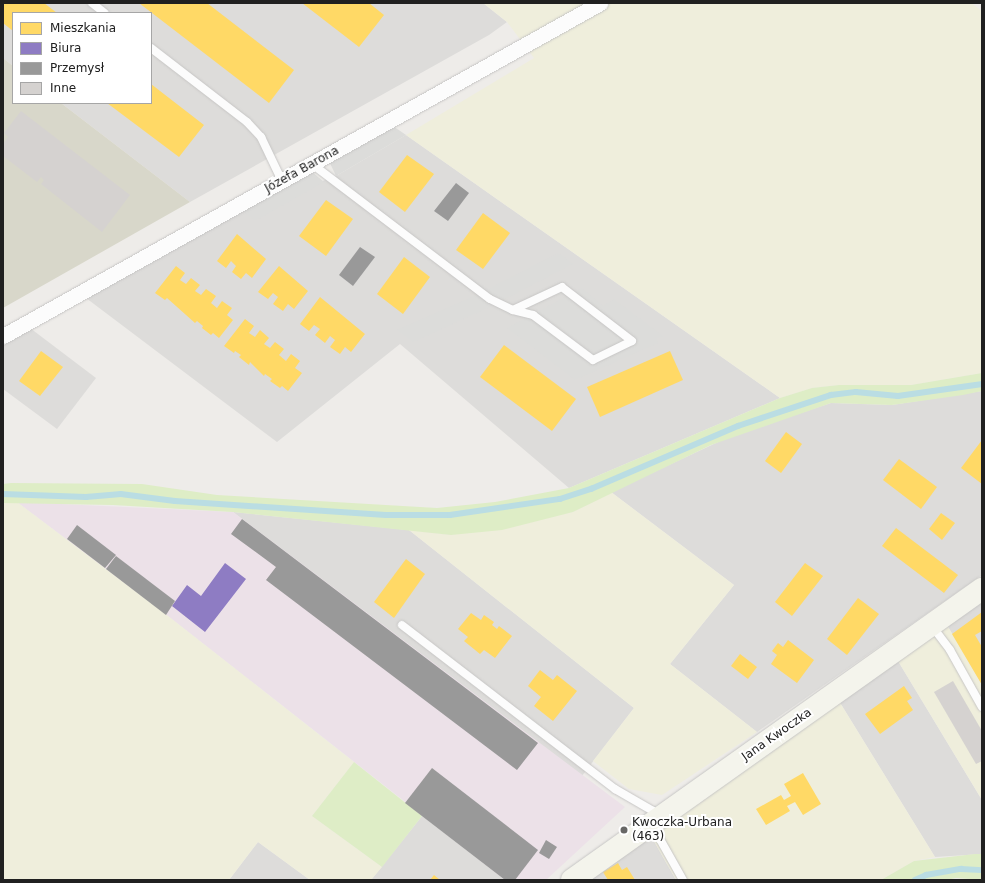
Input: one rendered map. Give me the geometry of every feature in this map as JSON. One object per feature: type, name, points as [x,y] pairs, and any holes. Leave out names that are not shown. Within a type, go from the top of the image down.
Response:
[{"type":"street","name":"Józefa Barona","points":[[3,336],[600,3]]},
{"type":"street","name":"Jana Kwoczka","points":[[572,880],[982,589]]},
{"type":"lane","points":[[92,3],[104,12]]},
{"type":"lane","points":[[152,49],[247,122],[261,137],[282,181]]},
{"type":"lane","points":[[312,164],[490,299],[513,310],[533,315],[593,360],[632,341],[562,287],[513,310]]},
{"type":"lane","points":[[402,625],[615,789],[653,811],[655,821],[683,880]]},
{"type":"lane","points":[[931,625],[950,650],[982,706]]},
{"type":"shaded area","points":[[3,3],[483,3],[507,22],[489,35],[190,202],[62,104],[152,104],[152,12],[12,12],[12,65],[3,58]]},
{"type":"shaded area","points":[[3,58],[12,65],[12,104],[62,104],[190,202],[3,308]]},
{"type":"shaded area","points":[[393,126],[406,135],[336,176],[329,161]]},
{"type":"shaded area","points":[[406,135],[780,398],[569,488],[400,344],[277,442],[86,298],[242,211],[336,176]]},
{"type":"shaded area","points":[[311,171],[324,182],[255,221],[242,211]]},
{"type":"shaded area","points":[[559,253],[573,264],[501,301],[486,290]]},
{"type":"shaded area","points":[[582,288],[603,306],[614,299],[663,336],[656,338],[658,343],[575,380],[507,328]]},
{"type":"shaded area","points":[[477,295],[492,306],[413,342],[397,330]]},
{"type":"shaded area","points":[[30,328],[96,378],[57,429],[3,389],[3,344]]},
{"type":"shaded area","points":[[982,391],[982,575],[757,732],[670,664],[734,585],[611,492],[731,436],[831,403],[892,405]]},
{"type":"shaded area","points":[[17,502],[233,512],[625,807],[546,880],[505,880],[168,616]]},
{"type":"shaded area","points":[[233,512],[409,530],[634,708],[582,776]]},
{"type":"shaded area","points":[[982,589],[982,685],[947,625]]},
{"type":"shaded area","points":[[898,661],[982,800],[982,854],[935,857],[839,701]]},
{"type":"shaded area","points":[[422,816],[505,880],[371,880]]},
{"type":"shaded area","points":[[651,836],[676,880],[587,880]]},
{"type":"shaded area","points":[[258,842],[310,880],[229,880]]},
{"type":"green space","points":[[483,3],[971,3],[982,11],[982,373],[911,385],[839,385],[812,388],[780,398],[406,135],[534,58],[507,22]]},
{"type":"green space","points":[[982,373],[982,391],[963,395],[892,405],[831,403],[711,445],[573,512],[502,530],[451,535],[233,512],[113,505],[3,503],[3,484],[11,483],[142,484],[217,495],[437,508],[495,502],[569,488],[780,398],[812,388],[839,385],[911,385]]},
{"type":"green space","points":[[611,492],[734,585],[670,664],[757,732],[662,795],[629,789],[593,761],[634,708],[409,530],[451,535],[573,512]]},
{"type":"green space","points":[[17,502],[168,616],[354,762],[312,816],[382,867],[371,880],[310,880],[258,842],[229,880],[3,880],[3,503]]},
{"type":"green space","points":[[947,625],[982,685],[982,800],[898,661]]},
{"type":"green space","points":[[839,701],[935,857],[914,861],[881,880],[676,880],[651,836]]},
{"type":"green space","points":[[354,762],[422,816],[382,867],[312,816]]},
{"type":"green space","points":[[982,854],[982,880],[956,878],[946,880],[881,880],[914,861]]},
{"type":"building: Mieszkania","points":[[3,3],[44,3],[56,12],[12,12],[12,30],[3,23]]},
{"type":"building: Mieszkania","points":[[139,3],[207,3],[294,70],[269,103]]},
{"type":"building: Mieszkania","points":[[302,3],[369,3],[384,15],[359,47]]},
{"type":"building: Mieszkania","points":[[152,85],[204,125],[179,157],[108,104],[152,104]]},
{"type":"building: Mieszkania","points":[[407,155],[434,174],[405,212],[379,192]]},
{"type":"building: Mieszkania","points":[[326,200],[353,219],[326,256],[299,236]]},
{"type":"building: Mieszkania","points":[[483,213],[510,233],[483,269],[456,250]]},
{"type":"building: Mieszkania","points":[[237,234],[266,259],[252,278],[246,273],[241,279],[232,272],[236,266],[231,261],[226,268],[217,261]]},
{"type":"building: Mieszkania","points":[[404,257],[430,277],[403,314],[377,294]]},
{"type":"building: Mieszkania","points":[[176,266],[185,273],[180,280],[186,284],[191,278],[200,285],[195,291],[201,295],[206,289],[216,296],[211,303],[217,308],[222,301],[232,308],[227,315],[233,320],[219,338],[213,333],[211,335],[202,328],[203,326],[197,321],[195,323],[167,298],[165,300],[155,293]]},
{"type":"building: Mieszkania","points":[[279,266],[308,291],[294,309],[288,304],[283,311],[273,304],[278,297],[273,293],[268,299],[258,292]]},
{"type":"building: Mieszkania","points":[[320,297],[365,334],[351,352],[345,347],[340,354],[330,347],[335,340],[330,336],[325,343],[315,335],[320,329],[314,325],[309,331],[300,324]]},
{"type":"building: Mieszkania","points":[[245,319],[254,326],[249,333],[255,337],[260,330],[269,338],[264,344],[270,348],[275,342],[284,349],[279,355],[286,361],[291,354],[300,361],[295,368],[302,373],[288,391],[282,386],[280,388],[270,381],[272,379],[265,374],[264,376],[250,362],[249,365],[239,357],[241,355],[235,351],[234,353],[224,346]]},
{"type":"building: Mieszkania","points":[[504,345],[576,399],[552,431],[480,377]]},
{"type":"building: Mieszkania","points":[[41,351],[63,367],[40,396],[19,381]]},
{"type":"building: Mieszkania","points":[[670,351],[683,380],[600,417],[587,387]]},
{"type":"building: Mieszkania","points":[[786,432],[802,444],[781,473],[765,461]]},
{"type":"building: Mieszkania","points":[[982,440],[982,484],[961,468]]},
{"type":"building: Mieszkania","points":[[899,459],[937,487],[921,509],[883,480]]},
{"type":"building: Mieszkania","points":[[941,513],[955,523],[942,540],[929,529]]},
{"type":"building: Mieszkania","points":[[896,528],[958,575],[944,593],[882,546]]},
{"type":"building: Mieszkania","points":[[406,559],[425,574],[394,618],[374,602]]},
{"type":"building: Mieszkania","points":[[805,563],[823,576],[792,616],[775,602]]},
{"type":"building: Mieszkania","points":[[858,598],[879,614],[847,655],[827,639]]},
{"type":"building: Mieszkania","points":[[982,612],[982,631],[975,635],[982,647],[982,685],[952,634]]},
{"type":"building: Mieszkania","points":[[471,613],[481,620],[484,615],[494,622],[492,625],[497,629],[499,626],[512,636],[495,658],[484,650],[480,654],[464,641],[468,637],[458,629]]},
{"type":"building: Mieszkania","points":[[788,640],[814,660],[797,683],[771,664],[777,655],[772,651],[778,643],[783,647]]},
{"type":"building: Mieszkania","points":[[740,654],[757,667],[748,679],[731,666]]},
{"type":"building: Mieszkania","points":[[540,670],[553,680],[557,675],[577,691],[553,721],[534,706],[541,697],[528,686]]},
{"type":"building: Mieszkania","points":[[904,686],[912,698],[907,701],[913,710],[880,734],[865,714]]},
{"type":"building: Mieszkania","points":[[803,773],[821,804],[803,815],[795,802],[787,806],[790,811],[766,825],[756,809],[781,795],[784,800],[791,796],[784,784]]},
{"type":"building: Mieszkania","points":[[618,863],[622,870],[627,867],[635,880],[608,880],[603,872]]},
{"type":"building: Mieszkania","points":[[434,875],[440,880],[430,880]]},
{"type":"building: Biura","points":[[225,563],[246,579],[205,632],[172,606],[187,585],[201,596]]},
{"type":"building: Przemysł","points":[[456,183],[469,193],[448,221],[434,211]]},
{"type":"building: Przemysł","points":[[360,247],[375,257],[353,286],[339,275]]},
{"type":"building: Przemysł","points":[[242,519],[538,743],[517,770],[266,580],[276,567],[231,534]]},
{"type":"building: Przemysł","points":[[77,525],[116,555],[105,568],[67,539]]},
{"type":"building: Przemysł","points":[[116,556],[175,601],[166,615],[106,569]]},
{"type":"building: Przemysł","points":[[432,768],[538,850],[515,880],[505,880],[405,803]]},
{"type":"building: Przemysł","points":[[546,840],[557,847],[549,859],[539,853]]},
{"type":"building: Inne","points":[[21,111],[130,195],[102,232],[41,184],[44,180],[41,177],[37,182],[3,156],[3,144],[8,137],[4,133]]},
{"type":"building: Inne","points":[[953,681],[982,731],[982,761],[976,764],[934,692]]},
{"type":"waterway","points":[[3,494],[86,497],[121,494],[175,501],[386,515],[450,515],[560,499],[591,489],[738,426],[831,395],[856,392],[898,396],[982,384]]},
{"type":"waterway","points":[[915,880],[926,875],[961,869],[982,870]]},
{"type":"place","name":"Kwoczka-Urbana (463)","points":[[624,830]]}]
